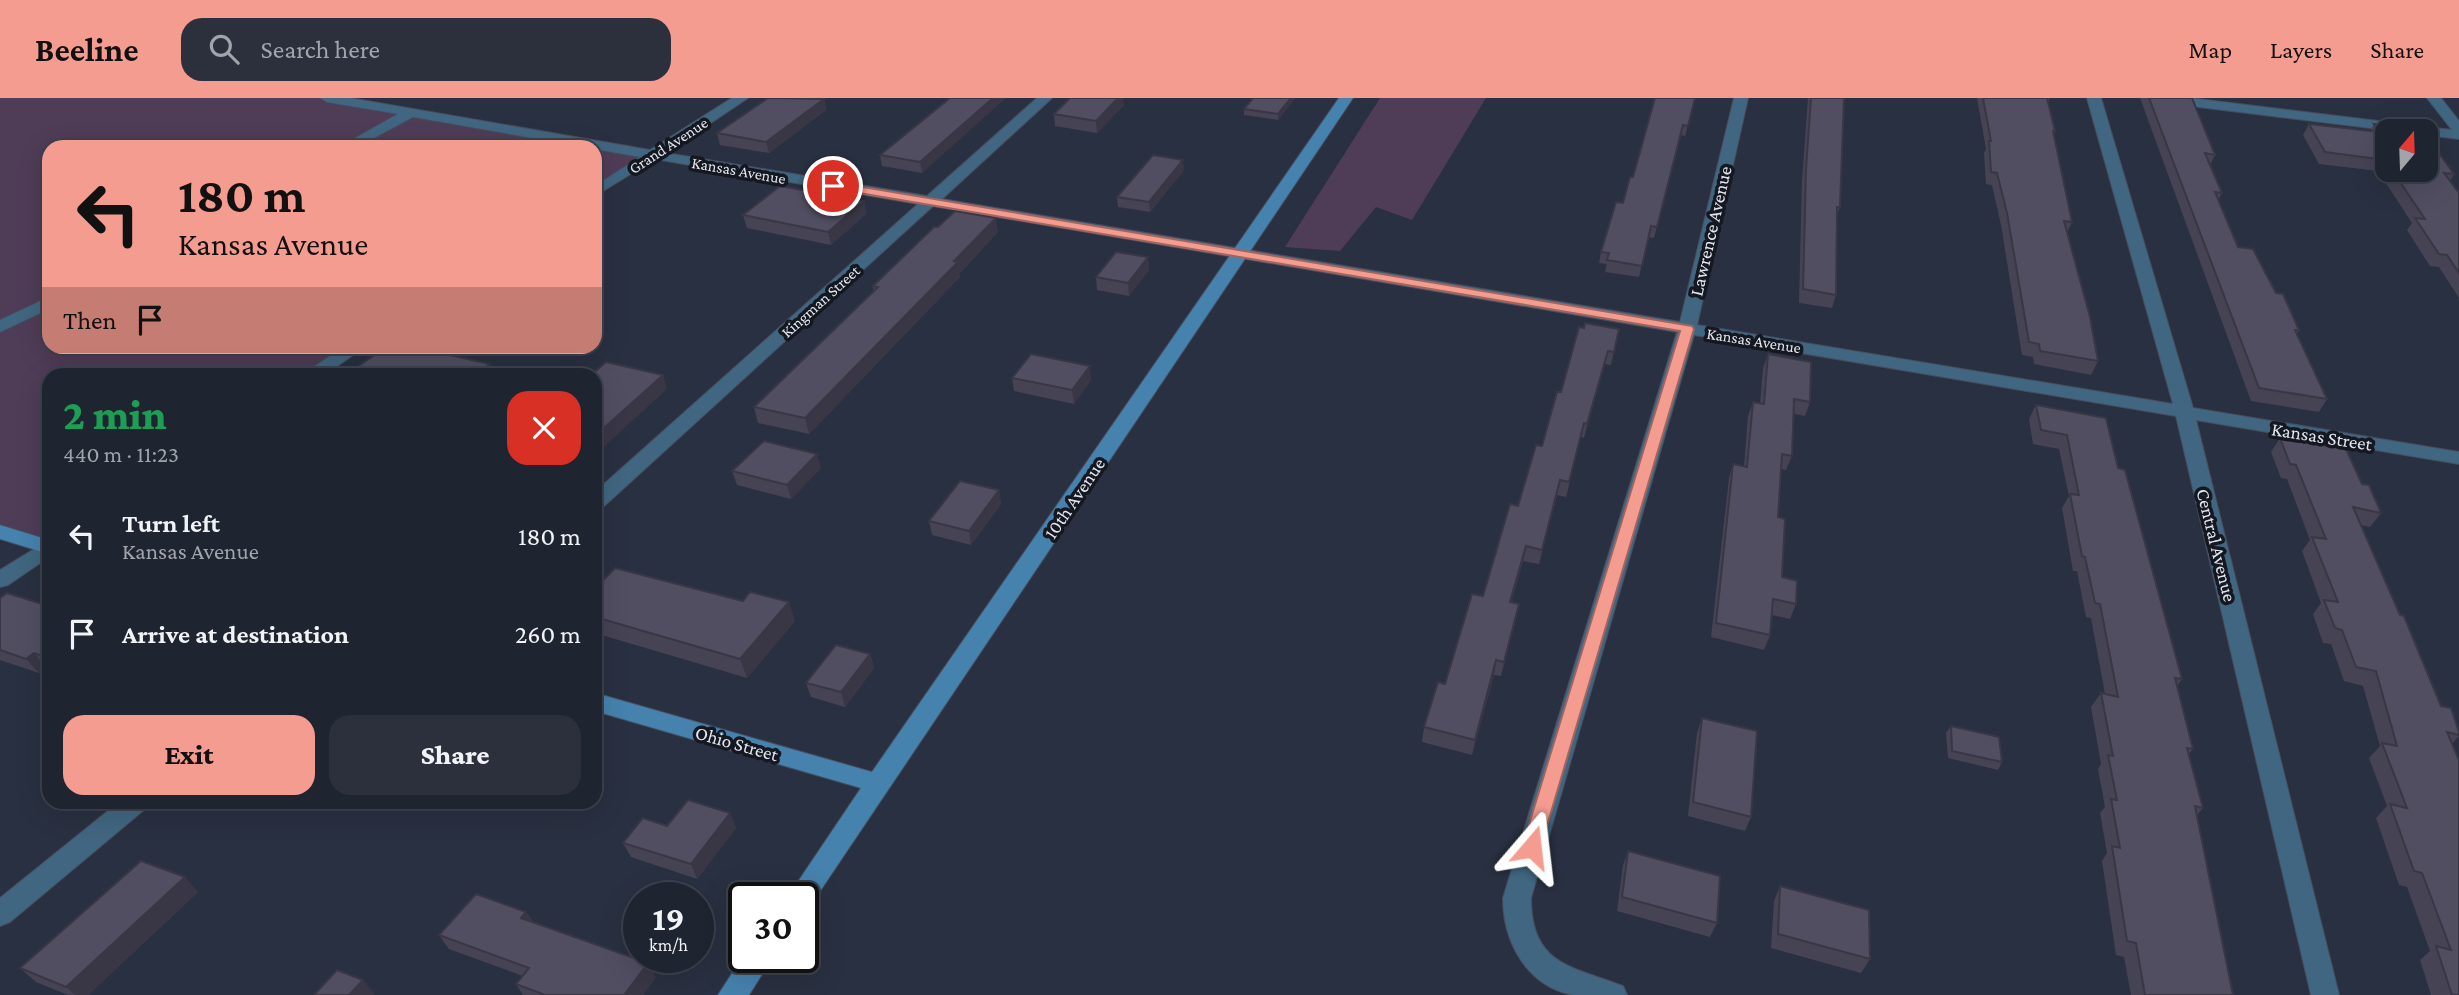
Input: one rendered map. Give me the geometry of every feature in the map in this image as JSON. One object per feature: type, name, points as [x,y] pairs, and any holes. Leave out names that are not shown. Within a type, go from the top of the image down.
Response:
[{"type":"street","points":[[327,98],[392,109],[412,105]]},
{"type":"street","name":"Grand Avenue","points":[[602,187],[741,98]]},
{"type":"street","name":"Kingman Street","points":[[602,497],[1045,98]]},
{"type":"street","name":"10th Avenue","points":[[811,882],[1346,98]]},
{"type":"street","name":"Lawrence Avenue","points":[[1613,995],[1578,985],[1540,964],[1520,933],[1517,898],[1687,329],[1741,98]]},
{"type":"street","name":"Central Avenue","points":[[2094,98],[2185,413],[2325,995]]},
{"type":"street","points":[[2158,98],[2459,132]]},
{"type":"street","points":[[2434,98],[2459,132]]},
{"type":"street","points":[[357,140],[412,105]]},
{"type":"street","name":"Kansas Avenue","points":[[412,105],[580,140]]},
{"type":"street","name":"Kansas Avenue","points":[[602,145],[2185,413]]},
{"type":"street","points":[[0,327],[42,306]]},
{"type":"street","points":[[324,368],[346,354]]},
{"type":"street","name":"Kansas Street","points":[[2185,413],[2459,458]]},
{"type":"street","points":[[0,532],[42,545]]},
{"type":"street","points":[[0,580],[42,552]]},
{"type":"street","name":"Ohio Street","points":[[602,704],[880,784]]},
{"type":"street","points":[[0,914],[128,809]]},
{"type":"street","points":[[732,995],[748,973]]},
{"type":"shaded area","points":[[0,98],[327,98],[566,140],[42,140],[42,354],[347,354],[325,368],[42,368],[42,545],[0,532]]},
{"type":"shaded area","points":[[1380,98],[1486,98],[1412,220],[1376,207],[1340,251],[1285,247]]},
{"type":"shaded area","points":[[602,146],[652,155],[602,187]]},
{"type":"building","points":[[768,98],[824,99],[766,142],[717,133]]},
{"type":"building","points":[[950,98],[993,98],[920,162],[880,155]]},
{"type":"building","points":[[1070,98],[1118,98],[1096,121],[1054,114]]},
{"type":"building","points":[[1253,98],[1291,98],[1278,114],[1244,109]]},
{"type":"building","points":[[1655,98],[1695,98],[1688,126],[1683,125],[1657,227],[1651,226],[1642,266],[1607,260],[1609,253],[1601,252],[1616,202],[1623,203],[1630,177],[1633,177]]},
{"type":"building","points":[[1811,98],[1844,98],[1840,207],[1837,207],[1836,295],[1803,289]]},
{"type":"building","points":[[1983,98],[2047,98],[2072,222],[2064,221],[2090,317],[2098,361],[2040,351],[2039,344],[2029,342],[2007,213],[1997,173],[1991,172],[1991,141]]},
{"type":"building","points":[[2149,98],[2192,98],[2215,155],[2205,153],[2222,193],[2215,192],[2238,247],[2253,249],[2276,293],[2283,294],[2299,330],[2295,330],[2327,399],[2259,388]]},
{"type":"building","points":[[2309,124],[2375,131],[2375,159],[2325,152]]},
{"type":"building","points":[[2438,152],[2454,174],[2444,173],[2459,193],[2459,273],[2447,255],[2439,254],[2415,218],[2425,219],[2400,182],[2438,182]]},
{"type":"building","points":[[1153,155],[1183,160],[1149,202],[1117,197]]},
{"type":"building","points":[[780,186],[864,201],[828,232],[743,215]]},
{"type":"building","points":[[955,211],[996,218],[954,261],[958,262],[805,418],[754,407],[878,287],[873,286],[934,227],[938,227]]},
{"type":"building","points":[[1116,252],[1148,257],[1128,283],[1096,277]]},
{"type":"building","points":[[1585,323],[1619,329],[1614,352],[1608,351],[1587,424],[1584,423],[1569,482],[1560,480],[1542,550],[1526,546],[1510,602],[1519,604],[1504,662],[1496,660],[1475,740],[1424,727],[1438,682],[1445,684],[1472,594],[1483,596],[1510,504],[1518,506],[1536,445],[1542,446],[1557,392],[1561,392],[1579,327],[1584,328]]},
{"type":"building","points":[[376,354],[445,354],[490,364],[484,368],[356,368]]},
{"type":"building","points":[[1031,354],[1090,366],[1072,390],[1012,378]]},
{"type":"building","points":[[1768,354],[1811,362],[1810,402],[1794,399],[1792,456],[1782,454],[1778,517],[1785,519],[1782,577],[1797,581],[1796,604],[1773,599],[1770,635],[1716,623],[1733,464],[1747,467],[1753,402],[1764,404]]},
{"type":"building","points":[[606,362],[663,375],[602,430],[602,368],[599,368]]},
{"type":"building","points":[[2036,405],[2106,418],[2118,468],[2125,470],[2182,679],[2175,678],[2193,749],[2187,748],[2203,808],[2195,806],[2233,995],[2145,995],[2136,943],[2127,941],[2112,846],[2120,848],[2111,799],[2117,800],[2108,755],[2113,756],[2101,693],[2118,697],[2100,604],[2095,603],[2085,557],[2082,556],[2070,494],[2079,495],[2067,435],[2041,430]]},
{"type":"building","points":[[2280,438],[2346,449],[2362,484],[2369,485],[2381,513],[2353,507],[2400,615],[2404,616],[2441,706],[2451,708],[2459,732],[2459,735],[2447,732],[2459,760],[2459,995],[2452,995],[2436,946],[2451,950],[2422,873],[2414,871],[2390,804],[2407,808],[2382,743],[2397,746],[2376,671],[2356,667],[2342,630],[2335,628],[2324,600],[2338,602],[2312,537],[2326,539],[2296,465],[2290,464]]},
{"type":"building","points":[[764,441],[817,454],[787,485],[732,471]]},
{"type":"building","points":[[960,481],[999,490],[969,531],[929,521]]},
{"type":"building","points":[[615,568],[743,601],[750,592],[789,602],[740,659],[602,619],[602,582]]},
{"type":"building","points":[[7,593],[42,604],[42,656],[34,653],[26,659],[0,650],[0,598]]},
{"type":"building","points":[[836,645],[870,654],[841,692],[806,683]]},
{"type":"building","points":[[1702,718],[1757,731],[1751,817],[1693,802]]},
{"type":"building","points":[[1951,726],[1999,737],[2002,762],[1952,751]]},
{"type":"building","points":[[688,800],[730,813],[691,864],[623,843],[643,818],[667,826]]},
{"type":"building","points":[[1628,851],[1720,876],[1717,923],[1622,897]]},
{"type":"building","points":[[141,861],[185,877],[66,987],[20,968]]},
{"type":"building","points":[[1780,886],[1869,910],[1870,959],[1778,934]]},
{"type":"building","points":[[476,894],[526,912],[521,918],[623,954],[623,973],[640,973],[624,995],[545,995],[516,984],[529,968],[439,935]]},
{"type":"building","points":[[337,970],[363,980],[349,995],[314,995]]},
{"type":"route","points":[[833,186],[1687,329],[1532,847]]}]
